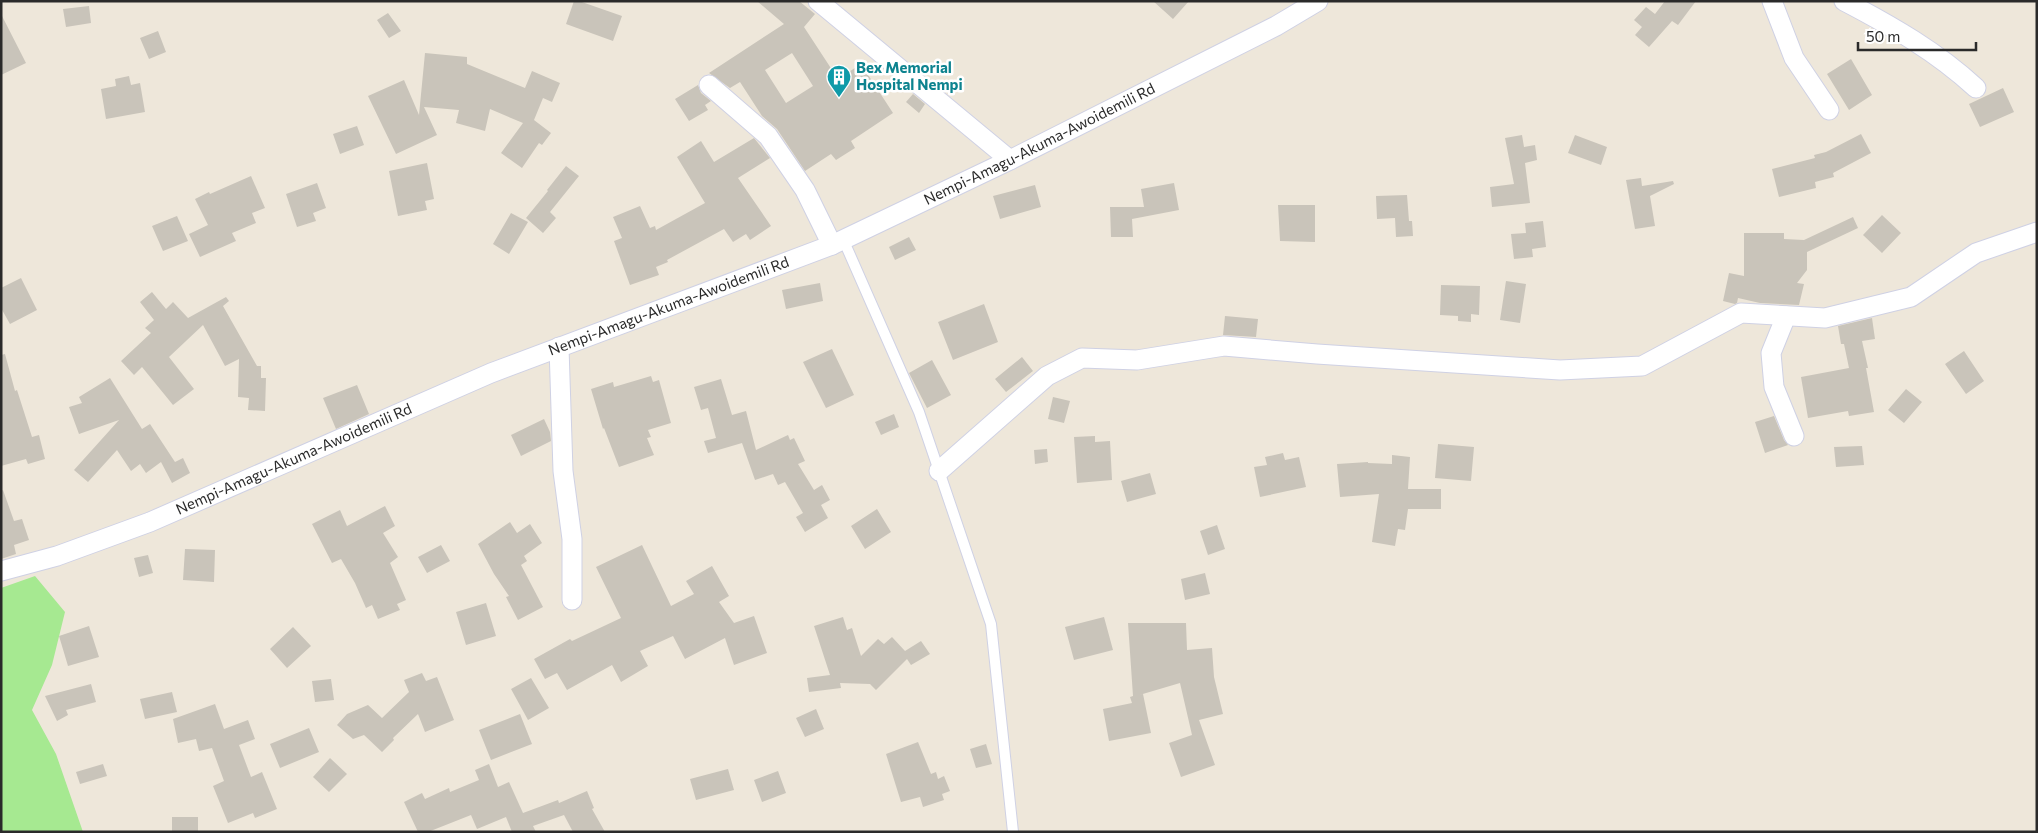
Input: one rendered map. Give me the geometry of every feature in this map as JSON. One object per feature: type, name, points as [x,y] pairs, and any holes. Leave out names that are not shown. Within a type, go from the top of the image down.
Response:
[{"type":"street","points":[[818,1],[1010,160]]},
{"type":"street","points":[[1772,1],[1794,58],[1829,110]]},
{"type":"street","points":[[1844,1],[1894,27],[1953,67],[1976,88]]},
{"type":"street","name":"Nempi-Amagu-Akuma-Awoidemili Rd","points":[[1,571],[57,556],[150,522],[492,373],[837,242],[1010,160],[1276,26],[1316,2]]},
{"type":"street","points":[[709,85],[768,136],[805,190],[837,242]]},
{"type":"street","points":[[939,471],[1047,376],[1082,358],[1137,360],[1224,346],[1560,370],[1642,366],[1741,314],[1826,318],[1911,297],[1976,253],[2037,232]]},
{"type":"street","points":[[1786,316],[1771,353],[1774,387],[1794,436]]},
{"type":"street","points":[[559,347],[562,462],[572,539],[572,600]]},
{"type":"lane","points":[[837,242],[919,412],[991,624],[1013,832]]},
{"type":"green space","points":[[35,576],[65,612],[52,665],[32,710],[56,754],[83,832],[1,832],[1,588]]},
{"type":"building","points":[[574,1],[622,16],[613,41],[566,24]]},
{"type":"building","name":"Bex Memorial Hospital Nempi","points":[[757,1],[799,1],[815,14],[804,27],[838,79],[861,64],[893,113],[851,141],[855,148],[836,160],[831,154],[805,171],[777,129],[762,116],[740,82],[730,88],[709,73],[784,24]],"holes":[[[792,53],[813,86],[786,103],[765,70]]]},
{"type":"building","points":[[1153,1],[1189,1],[1173,19]]},
{"type":"building","points":[[1665,1],[1696,1],[1678,25],[1672,21],[1649,47],[1635,35],[1642,27],[1634,20],[1646,7],[1655,14]]},
{"type":"building","points":[[89,6],[91,23],[66,27],[63,9]]},
{"type":"building","points":[[388,13],[401,31],[389,38],[377,20]]},
{"type":"building","points":[[1,14],[26,63],[1,75]]},
{"type":"building","points":[[158,31],[166,52],[149,59],[140,38]]},
{"type":"building","points":[[425,53],[467,57],[467,64],[525,88],[532,71],[560,83],[552,102],[543,98],[534,120],[551,133],[542,145],[539,143],[522,168],[501,153],[523,123],[490,109],[485,131],[456,123],[459,110],[424,107],[437,135],[396,154],[368,96],[404,80],[419,115]]},
{"type":"building","points":[[1851,59],[1872,95],[1849,110],[1827,74]]},
{"type":"building","points":[[129,76],[131,85],[140,83],[145,112],[106,119],[101,89],[116,86],[115,79]]},
{"type":"building","points":[[698,85],[701,93],[711,101],[705,105],[708,110],[689,121],[675,99]]},
{"type":"building","points":[[2003,88],[2014,112],[1980,127],[1969,104]]},
{"type":"building","points":[[913,94],[925,104],[919,113],[906,102]]},
{"type":"building","points":[[357,126],[364,145],[340,154],[333,134]]},
{"type":"building","points":[[1861,134],[1871,153],[1833,173],[1834,177],[1815,182],[1816,188],[1779,197],[1772,169],[1815,158],[1814,155],[1826,152]]},
{"type":"building","points":[[1522,135],[1524,147],[1535,145],[1537,160],[1525,163],[1530,203],[1492,207],[1490,187],[1514,184],[1505,138]]},
{"type":"building","points":[[1575,135],[1607,147],[1601,165],[1568,153]]},
{"type":"building","points":[[754,138],[770,158],[738,178],[771,226],[750,240],[746,234],[733,242],[724,229],[656,267],[659,275],[630,285],[614,241],[622,238],[613,217],[640,206],[650,228],[655,226],[656,230],[705,203],[677,157],[701,141],[714,162]]},
{"type":"building","points":[[427,163],[434,199],[425,201],[427,210],[398,216],[389,171]]},
{"type":"building","points":[[566,166],[579,176],[550,212],[556,218],[543,233],[526,218]]},
{"type":"building","points":[[251,176],[265,208],[252,213],[256,223],[232,233],[236,241],[200,257],[189,234],[208,225],[195,199]]},
{"type":"building","points":[[1641,178],[1642,186],[1673,181],[1674,184],[1650,196],[1655,226],[1635,229],[1626,180]]},
{"type":"building","points":[[317,183],[326,208],[313,213],[316,221],[297,227],[286,194]]},
{"type":"building","points":[[1174,183],[1179,210],[1132,219],[1133,237],[1111,237],[1110,207],[1144,207],[1141,189]]},
{"type":"building","points":[[1035,185],[1041,207],[1000,219],[993,196]]},
{"type":"building","points":[[1407,195],[1409,221],[1412,221],[1413,236],[1396,237],[1395,218],[1377,219],[1376,196]]},
{"type":"building","points":[[1278,205],[1315,205],[1315,242],[1280,241]]},
{"type":"building","points":[[511,213],[528,222],[509,254],[493,244]]},
{"type":"building","points":[[1882,215],[1901,233],[1882,253],[1863,235]]},
{"type":"building","points":[[177,216],[188,241],[163,251],[152,226]]},
{"type":"building","points":[[1853,217],[1858,228],[1807,252],[1807,270],[1797,283],[1804,284],[1799,305],[1760,303],[1738,298],[1735,304],[1723,301],[1729,273],[1744,276],[1744,233],[1784,233],[1784,239],[1804,240]]},
{"type":"building","points":[[1543,221],[1546,247],[1532,249],[1533,257],[1514,259],[1511,234],[1526,233],[1525,223]]},
{"type":"building","points":[[909,237],[916,250],[895,260],[889,247]]},
{"type":"building","points":[[21,278],[37,310],[10,324],[1,308],[1,288]]},
{"type":"building","points":[[1506,281],[1526,284],[1520,323],[1500,320]]},
{"type":"building","points":[[820,283],[823,301],[786,309],[782,290]]},
{"type":"building","points":[[1441,285],[1480,286],[1479,315],[1471,314],[1471,322],[1458,321],[1458,316],[1440,315]]},
{"type":"building","points":[[152,292],[166,309],[173,302],[188,318],[226,297],[229,301],[223,306],[257,366],[261,366],[261,378],[266,378],[265,411],[248,410],[249,398],[238,397],[239,359],[225,366],[203,325],[169,357],[194,389],[173,405],[142,367],[134,375],[121,361],[151,333],[145,328],[154,320],[140,302]]},
{"type":"building","points":[[984,304],[998,342],[953,360],[938,322]]},
{"type":"building","points":[[1225,316],[1258,319],[1256,337],[1223,335]]},
{"type":"building","points":[[1872,318],[1875,339],[1862,341],[1874,412],[1849,416],[1848,411],[1808,418],[1801,377],[1849,368],[1844,344],[1841,344],[1838,326]]},
{"type":"building","points":[[832,349],[854,395],[826,408],[803,362]]},
{"type":"building","points":[[1964,351],[1984,381],[1966,394],[1945,364]]},
{"type":"building","points":[[5,354],[15,391],[17,390],[32,437],[39,435],[45,459],[28,464],[26,459],[1,466],[1,355]]},
{"type":"building","points":[[1022,357],[1033,371],[1006,392],[995,379]]},
{"type":"building","points":[[932,360],[951,395],[927,408],[909,373]]},
{"type":"building","points":[[651,376],[653,382],[659,380],[671,423],[648,430],[651,437],[647,438],[654,455],[619,467],[603,429],[591,389],[613,382],[614,387]]},
{"type":"building","points":[[110,378],[142,429],[150,424],[175,462],[183,458],[190,473],[172,483],[161,462],[146,473],[140,464],[131,471],[117,450],[88,482],[74,470],[119,420],[79,434],[69,407],[82,403],[79,397]]},
{"type":"building","points":[[721,379],[732,415],[746,411],[756,450],[788,435],[790,440],[794,438],[805,461],[798,464],[814,490],[822,485],[830,500],[821,505],[828,518],[805,532],[796,517],[803,513],[785,482],[778,485],[773,474],[755,480],[742,443],[708,453],[704,441],[716,438],[708,408],[701,410],[694,387]]},
{"type":"building","points":[[357,385],[369,414],[336,429],[323,398]]},
{"type":"building","points":[[1906,389],[1922,402],[1904,423],[1888,410]]},
{"type":"building","points":[[1053,397],[1070,401],[1064,423],[1048,419]]},
{"type":"building","points":[[894,414],[899,427],[881,435],[875,422]]},
{"type":"building","points":[[1774,416],[1788,445],[1765,453],[1755,422]]},
{"type":"building","points":[[544,419],[550,432],[551,441],[521,456],[511,435]]},
{"type":"building","points":[[1095,436],[1095,442],[1110,441],[1112,480],[1077,483],[1074,437]]},
{"type":"building","points":[[1438,444],[1474,447],[1471,481],[1435,478]]},
{"type":"building","points":[[1862,446],[1864,465],[1836,467],[1834,447]]},
{"type":"building","points":[[1047,449],[1048,462],[1035,464],[1034,450]]},
{"type":"building","points":[[1283,453],[1285,460],[1299,457],[1306,487],[1260,497],[1254,467],[1267,465],[1265,457]]},
{"type":"building","points":[[1392,455],[1410,457],[1408,489],[1441,489],[1441,509],[1408,509],[1405,530],[1398,529],[1395,546],[1372,542],[1379,494],[1340,497],[1337,464],[1368,462],[1392,464]]},
{"type":"building","points":[[1150,473],[1156,494],[1127,502],[1121,481]]},
{"type":"building","points":[[3,490],[14,521],[22,519],[29,540],[14,545],[16,554],[1,559],[1,491]]},
{"type":"building","points":[[385,506],[395,526],[383,533],[398,557],[390,563],[406,600],[397,604],[400,610],[378,619],[372,605],[366,608],[355,583],[341,559],[332,563],[312,524],[340,510],[347,526]]},
{"type":"building","points":[[877,509],[891,532],[865,549],[851,526]]},
{"type":"building","points":[[510,522],[517,533],[530,524],[542,543],[524,556],[527,561],[521,565],[543,607],[518,620],[506,597],[509,596],[494,574],[478,544]]},
{"type":"building","points":[[1217,525],[1225,549],[1208,555],[1200,531]]},
{"type":"building","points":[[441,545],[450,561],[427,573],[418,557]]},
{"type":"building","points":[[642,545],[671,606],[694,594],[686,581],[712,566],[729,596],[719,602],[734,623],[754,616],[767,653],[734,665],[725,638],[685,659],[673,636],[640,651],[648,666],[621,682],[612,665],[567,690],[557,673],[545,679],[534,659],[570,639],[572,641],[621,618],[596,567]]},
{"type":"building","points":[[185,549],[215,550],[214,582],[183,580]]},
{"type":"building","points":[[148,555],[153,573],[139,577],[134,558]]},
{"type":"building","points":[[1205,573],[1210,594],[1185,600],[1181,579]]},
{"type":"building","points":[[486,603],[496,636],[466,645],[456,612]]},
{"type":"building","points":[[843,617],[847,630],[852,628],[861,656],[878,639],[884,644],[892,637],[905,651],[921,641],[930,654],[911,665],[907,659],[876,690],[870,684],[840,683],[841,688],[809,692],[807,678],[830,675],[814,626]]},
{"type":"building","points":[[1104,617],[1113,650],[1074,660],[1065,627]]},
{"type":"building","points":[[1128,623],[1186,623],[1187,650],[1212,648],[1214,677],[1223,714],[1199,720],[1215,765],[1181,777],[1169,743],[1192,735],[1180,683],[1136,696],[1143,694],[1151,733],[1109,741],[1103,709],[1132,703],[1130,697],[1133,696]]},
{"type":"building","points":[[89,626],[99,657],[68,666],[59,636]]},
{"type":"building","points":[[293,627],[311,646],[287,668],[270,649]]},
{"type":"building","points":[[422,673],[426,681],[437,677],[454,720],[425,732],[418,714],[393,738],[394,740],[382,752],[364,735],[353,739],[337,725],[347,714],[368,705],[382,718],[409,692],[404,680]]},
{"type":"building","points":[[531,678],[549,708],[528,720],[511,689]]},
{"type":"building","points":[[331,679],[334,700],[315,702],[312,681]]},
{"type":"building","points":[[91,684],[96,702],[66,710],[68,715],[57,721],[45,696]]},
{"type":"building","points":[[172,692],[177,712],[145,719],[140,699]]},
{"type":"building","points":[[215,704],[224,729],[248,720],[255,739],[239,745],[251,777],[262,772],[277,809],[255,818],[253,813],[228,823],[213,786],[224,781],[212,748],[199,751],[196,739],[178,743],[173,719]]},
{"type":"building","points":[[816,709],[824,729],[805,737],[796,718]]},
{"type":"building","points":[[520,714],[532,744],[491,760],[479,730]]},
{"type":"building","points":[[309,728],[319,752],[280,768],[270,744]]},
{"type":"building","points":[[918,742],[931,774],[936,772],[938,779],[944,776],[950,791],[942,794],[944,800],[923,807],[920,797],[901,802],[886,754]]},
{"type":"building","points":[[986,744],[992,764],[976,768],[970,749]]},
{"type":"building","points":[[330,758],[347,774],[329,792],[313,777]]},
{"type":"building","points":[[103,764],[107,776],[80,784],[76,772]]},
{"type":"building","points":[[489,764],[498,787],[509,782],[523,813],[558,800],[559,803],[587,791],[594,808],[592,809],[605,832],[573,832],[564,815],[533,826],[536,832],[512,832],[506,817],[477,829],[471,815],[428,832],[418,832],[404,802],[422,793],[425,799],[449,788],[450,792],[479,780],[475,770]]},
{"type":"building","points":[[728,769],[734,790],[696,800],[690,779]]},
{"type":"building","points":[[778,771],[786,793],[762,802],[754,780]]},
{"type":"building","points":[[172,817],[198,817],[198,832],[172,832]]},
{"type":"place","name":"Bex Memorial Hospital Nempi","points":[[839,98]]}]
